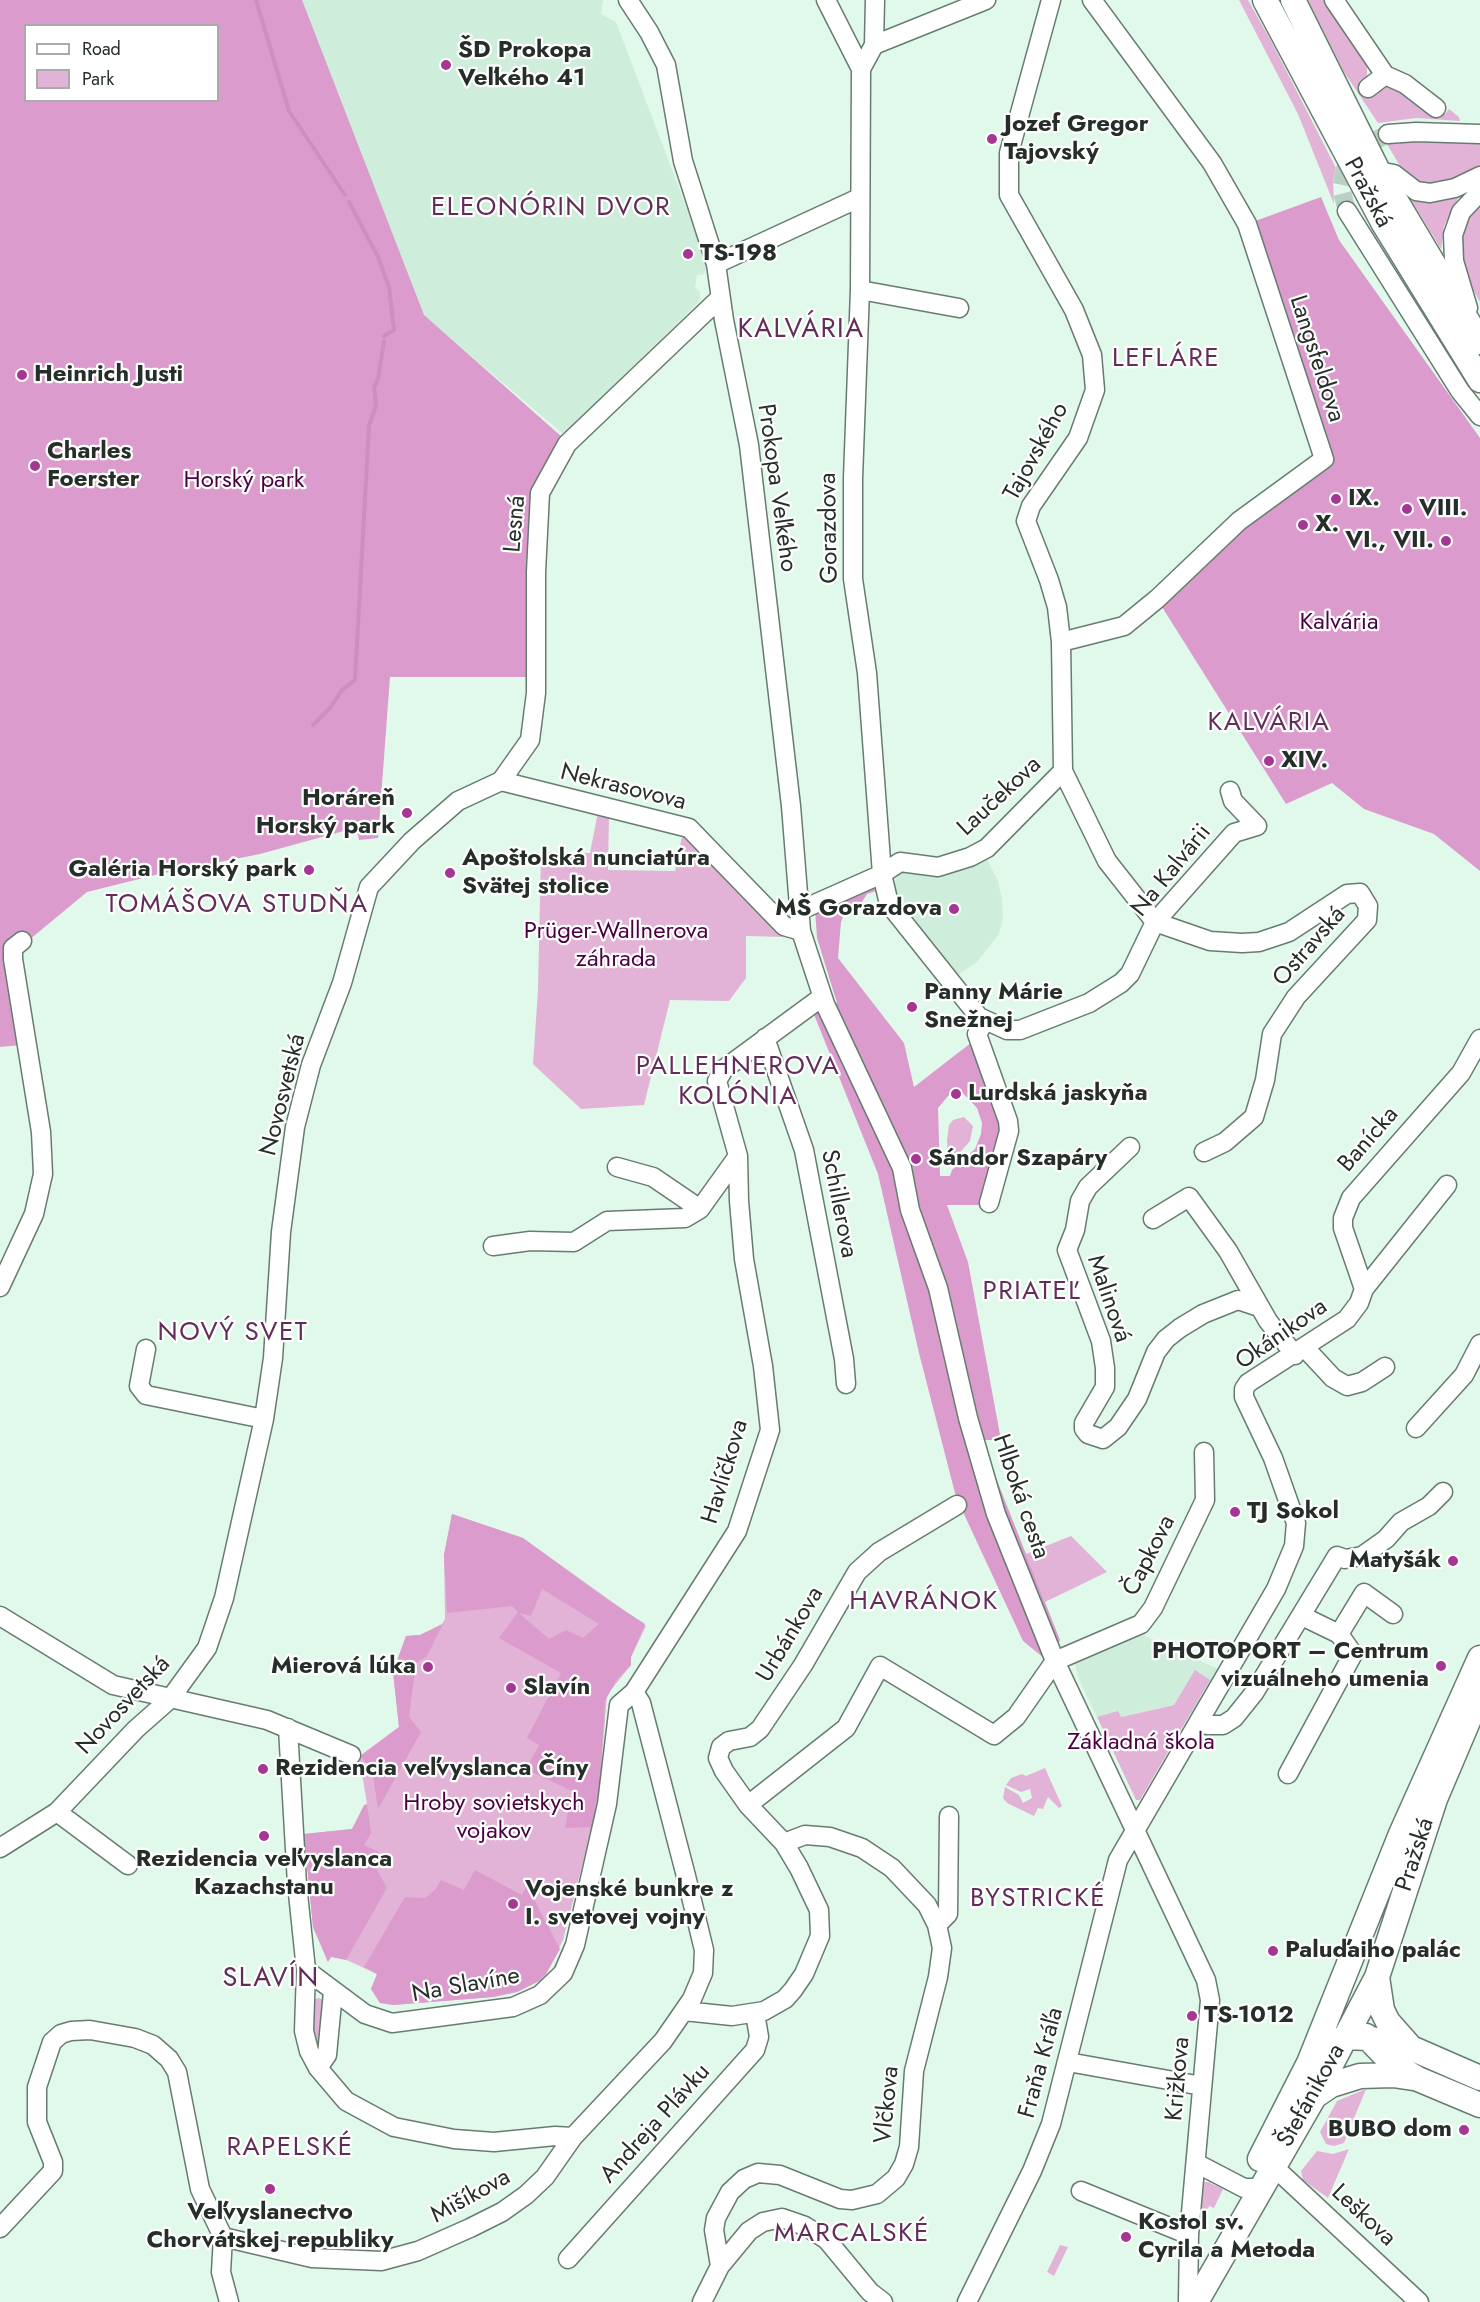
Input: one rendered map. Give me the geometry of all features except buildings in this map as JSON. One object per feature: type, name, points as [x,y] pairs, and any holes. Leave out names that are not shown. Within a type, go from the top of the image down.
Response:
[{"type":"main road","name":"Pražská","points":[[1265,0],[1384,224],[1480,380]]},
{"type":"main road","name":"Pražská","points":[[1293,0],[1378,171],[1477,338]]},
{"type":"main road","name":"Pražská","points":[[1309,2063],[1350,1966],[1401,1834],[1480,1658]]},
{"type":"main road","name":"Pražská","points":[[1357,2031],[1435,1799],[1480,1693]]},
{"type":"main road","name":"Pražská","points":[[1350,1966],[1350,1992],[1357,2031]]},
{"type":"main road","points":[[1377,1977],[1378,1999],[1382,2010],[1388,2022],[1411,2048]]},
{"type":"main road","points":[[1357,2031],[1411,2048],[1475,2073]]},
{"type":"main road","points":[[1357,2031],[1394,2064],[1418,2079],[1480,2105]]},
{"type":"main road","name":"Štefánikova","points":[[1188,2299],[1252,2188],[1309,2063],[1329,2044],[1357,2031]]},
{"type":"main road","name":"Štefánikova","points":[[1252,2188],[1273,2166],[1357,2031]]},
{"type":"main road","points":[[1314,2097],[1331,2085],[1360,2076],[1393,2074],[1418,2079]]},
{"type":"street","name":"Prokopa Veľkého","points":[[628,0],[650,32],[666,65],[683,161],[716,264],[720,298],[749,445],[801,910],[801,931],[822,997]]},
{"type":"street","points":[[826,0],[861,69]]},
{"type":"street","name":"Gorazdova","points":[[875,0],[874,45],[861,69],[860,290],[853,478],[853,579],[867,674],[882,874],[892,908],[967,1004],[985,1021]]},
{"type":"street","points":[[874,45],[986,0]]},
{"type":"street","name":"Tajovského","points":[[1051,0],[1009,153],[1009,195],[1074,310],[1094,366],[1095,390],[1085,424],[1066,458],[1031,506],[1026,521],[1049,580],[1061,642],[1063,771],[1107,861],[1155,922]]},
{"type":"street","name":"Langsfeldova","points":[[1061,642],[1124,626],[1157,599],[1239,521],[1324,459],[1247,224],[1212,164],[1092,0]]},
{"type":"street","points":[[1334,0],[1385,75],[1405,84],[1436,108]]},
{"type":"street","points":[[1368,88],[1385,75]]},
{"type":"street","points":[[1388,135],[1416,132],[1480,134]]},
{"type":"street","points":[[1378,171],[1394,174],[1416,191],[1430,193],[1455,188],[1480,176]]},
{"type":"street","points":[[1477,338],[1454,261],[1452,244],[1461,212],[1480,192]]},
{"type":"street","points":[[716,264],[859,198]]},
{"type":"street","points":[[1347,211],[1460,391],[1480,416]]},
{"type":"street","points":[[860,290],[959,308]]},
{"type":"street","name":"Lesná","points":[[501,781],[530,740],[536,693],[536,572],[540,493],[567,444],[720,298]]},
{"type":"street","name":"Laučekova","points":[[801,910],[882,874],[900,862],[938,867],[970,857],[987,848],[1063,771]]},
{"type":"street","name":"Novosvetská","points":[[0,1848],[57,1812],[141,1724],[170,1699],[207,1647],[224,1598],[264,1419],[273,1358],[281,1232],[298,1116],[311,1065],[342,983],[369,887],[412,841],[458,801],[501,781]]},
{"type":"street","name":"Nekrasovova","points":[[501,781],[689,828],[784,926],[801,931]]},
{"type":"street","name":"Na Kalvárii","points":[[985,1021],[1007,1030],[1020,1030],[1068,1012],[1104,995],[1130,974],[1155,922],[1234,833],[1257,826],[1233,801],[1230,790]]},
{"type":"street","name":"Ostravská","points":[[1155,922],[1210,941],[1259,942],[1289,932],[1347,894],[1360,893],[1368,906],[1367,920],[1296,997],[1272,1034],[1264,1080],[1254,1117],[1225,1142],[1204,1152]]},
{"type":"street","points":[[0,1287],[34,1214],[43,1174],[41,1132],[12,948],[22,941]]},
{"type":"street","name":"Havlíčkova","points":[[634,1692],[737,1532],[770,1430],[744,1259],[738,1156],[717,1081],[724,1069],[822,997]]},
{"type":"street","name":"Hlboká cesta","points":[[822,997],[898,1155],[910,1210],[938,1288],[968,1419],[988,1492],[1055,1661],[1200,1964],[1210,2000]]},
{"type":"street","points":[[985,1021],[977,1034],[1008,1120],[1009,1131],[989,1203]]},
{"type":"street","name":"Schillerova","points":[[765,1038],[804,1150],[844,1359],[846,1384]]},
{"type":"street","name":"Banícka","points":[[1364,1289],[1343,1228],[1343,1218],[1351,1198],[1461,1072],[1480,1039]]},
{"type":"street","name":"Malinová","points":[[1130,1147],[1088,1187],[1080,1201],[1075,1230],[1067,1250],[1101,1341],[1105,1368],[1105,1387],[1084,1423],[1084,1429],[1088,1434],[1103,1439],[1118,1427],[1137,1399],[1156,1352],[1166,1339],[1180,1328],[1238,1300],[1259,1307]]},
{"type":"street","points":[[493,1246],[530,1241],[574,1242],[607,1221],[685,1218],[700,1209],[738,1156]]},
{"type":"street","points":[[617,1167],[653,1177],[700,1209]]},
{"type":"street","name":"Okánikova","points":[[1266,1444],[1244,1397],[1244,1389],[1248,1383],[1347,1319],[1359,1303],[1364,1289],[1448,1185]]},
{"type":"street","points":[[1153,1219],[1189,1197],[1228,1251],[1259,1307],[1300,1351],[1333,1378],[1347,1386],[1362,1382],[1385,1366]]},
{"type":"street","points":[[1416,1428],[1464,1375],[1480,1344]]},
{"type":"street","points":[[146,1349],[139,1386],[146,1395],[264,1419]]},
{"type":"street","name":"Fraňa Kráľa","points":[[965,2301],[1032,2171],[1051,2124],[1118,1860],[1125,1843],[1137,1829],[1276,1589],[1294,1546],[1296,1522],[1266,1444]]},
{"type":"street","name":"Čapkova","points":[[1055,1661],[1141,1624],[1153,1608],[1205,1500],[1204,1452]]},
{"type":"street","points":[[1200,1722],[1207,1725],[1223,1725],[1234,1718],[1254,1693],[1337,1556],[1345,1559],[1362,1556],[1386,1539],[1401,1522],[1429,1506],[1443,1492]]},
{"type":"street","name":"Urbánkova","points":[[748,1805],[719,1763],[721,1747],[729,1741],[750,1737],[760,1729],[804,1665],[857,1572],[879,1552],[957,1505]]},
{"type":"street","points":[[1339,1634],[1364,1593],[1393,1614]]},
{"type":"street","points":[[0,1616],[109,1678],[170,1699],[267,1720],[351,1755]]},
{"type":"street","points":[[1288,1774],[1353,1654],[1339,1634],[1302,1616]]},
{"type":"street","points":[[634,1692],[641,1703],[704,1950],[701,1982],[684,2011],[726,2015],[755,2013],[764,2011],[787,1997],[804,1974],[820,1936],[819,1910],[784,1844],[748,1805],[846,1728],[880,1666],[994,1735],[1016,1717],[1055,1661]]},
{"type":"street","name":"Na Slavíne","points":[[306,1970],[365,2014],[392,2023],[513,2007],[534,1999],[554,1984],[563,1973],[575,1945],[607,1804],[619,1705],[634,1692]]},
{"type":"street","points":[[288,1728],[297,1884],[306,1970],[304,2031],[309,2051],[318,2068],[346,2101],[394,2127],[454,2139],[494,2142],[555,2136],[573,2137]]},
{"type":"street","points":[[57,1812],[128,1865]]},
{"type":"street","points":[[937,1925],[948,1914],[949,1816]]},
{"type":"street","name":"Vlčkova","points":[[720,2266],[714,2230],[716,2218],[730,2192],[744,2179],[758,2174],[780,2175],[796,2179],[840,2199],[859,2200],[883,2190],[900,2172],[909,2148],[914,2071],[938,1977],[942,1948],[937,1925],[927,1905],[904,1879],[862,1848],[817,1834],[805,1835],[784,1844]]},
{"type":"street","points":[[318,2068],[327,2055],[333,1992]]},
{"type":"street","name":"Križkova","points":[[1188,2299],[1189,2235],[1210,2000]]},
{"type":"street","name":"Mišíkova","points":[[223,2237],[324,2260],[377,2262],[404,2256],[470,2228],[513,2204],[545,2177],[573,2137],[663,2041],[684,2011]]},
{"type":"street","name":"Andreja Plávku","points":[[568,2259],[754,2050],[759,2037],[755,2013]]},
{"type":"street","points":[[0,2228],[53,2171],[53,2162],[35,2112],[40,2074],[52,2042],[71,2031],[116,2033],[153,2045],[169,2059],[177,2072],[200,2189],[223,2237],[221,2272],[229,2302]]},
{"type":"street","points":[[1068,2062],[1202,2086]]},
{"type":"street","points":[[1196,2163],[1252,2188]]},
{"type":"street","name":"Leškova","points":[[1273,2166],[1419,2302]]},
{"type":"street","points":[[1081,2191],[1189,2235]]},
{"type":"street","points":[[702,2302],[720,2266],[753,2228],[769,2220],[782,2218],[805,2226],[827,2240],[870,2292],[884,2302]]},
{"type":"shaded area","points":[[301,0],[603,0],[601,14],[616,22],[708,265],[704,274],[697,275],[695,287],[700,292],[700,298],[697,304],[567,431],[562,433],[424,316]]},
{"type":"shaded area","name":"MŠ Gorazdova","points":[[985,855],[998,881],[1003,918],[999,934],[977,962],[956,976],[895,892],[894,884],[897,876],[906,870]]},
{"type":"shaded area","points":[[1143,1635],[1218,1669],[1190,1716],[1172,1705],[1120,1717],[1118,1712],[1097,1717],[1079,1680],[1074,1660]]},
{"type":"green space","name":"Horský park","points":[[0,0],[302,0],[424,315],[562,437],[543,473],[529,677],[390,677],[378,838],[359,840],[358,835],[351,829],[260,854],[159,874],[87,892],[17,950],[22,1045],[0,1047]]},
{"type":"green space","points":[[1239,0],[1248,0],[1336,168],[1333,181],[1334,204],[1298,114]]},
{"type":"green space","points":[[1308,0],[1328,0],[1367,60],[1367,90],[1393,83],[1436,114],[1445,114],[1449,109],[1459,117],[1460,121],[1416,118],[1378,123],[1344,72]]},
{"type":"green space","points":[[1422,139],[1480,144],[1480,169],[1469,176],[1426,188],[1407,178],[1387,144]]},
{"type":"green space","points":[[1460,194],[1444,226],[1441,249],[1408,195]]},
{"type":"green space","name":"Kalvária","points":[[1321,197],[1339,240],[1480,438],[1480,871],[1434,834],[1364,809],[1332,783],[1286,804],[1157,599],[1324,459],[1247,224]]},
{"type":"green space","points":[[1480,197],[1480,302],[1463,272],[1458,252],[1461,221]]},
{"type":"green space","name":"Prüger-Wallnerova záhrada","points":[[598,812],[609,815],[608,870],[675,871],[683,831],[784,937],[746,936],[746,978],[729,1001],[670,1000],[644,1105],[581,1109],[533,1064],[538,990],[541,852],[590,853]]},
{"type":"green space","points":[[873,887],[876,891],[867,894],[862,902],[845,912],[841,922],[838,958],[904,1043],[914,1087],[976,1039],[1004,1114],[985,1205],[947,1205],[968,1262],[1001,1440],[981,1440],[1060,1640],[1050,1663],[1023,1641],[956,1497],[919,1353],[878,1174],[813,1012],[837,1003],[817,938],[815,909]],"holes":[[[955,1088],[958,1088],[977,1108],[982,1123],[981,1134],[975,1149],[952,1170],[950,1176],[940,1176],[938,1108]]]},
{"type":"green space","points":[[964,1117],[973,1126],[970,1141],[948,1166],[949,1125],[953,1120]]},
{"type":"green space","name":"Hroby sovietskych vojakov","points":[[452,1514],[523,1538],[646,1626],[631,1657],[631,1665],[607,1695],[600,1782],[592,1827],[563,1940],[546,1974],[539,1981],[517,1992],[493,1997],[393,2005],[380,2003],[371,1989],[377,1974],[338,1956],[331,1957],[328,1962],[313,1927],[304,1834],[352,1829],[367,1804],[362,1774],[349,1759],[352,1752],[360,1756],[399,1727],[393,1672],[406,1636],[420,1635],[442,1624],[445,1619],[444,1555]]},
{"type":"green space","points":[[452,1514],[523,1538],[645,1624],[631,1657],[631,1665],[617,1679],[605,1701],[600,1782],[592,1827],[565,1828],[572,1791],[526,1769],[539,1745],[527,1738],[561,1673],[499,1638],[518,1612],[512,1606],[447,1613],[444,1555]],"holes":[[[542,1589],[599,1624],[583,1638],[566,1630],[549,1639],[519,1613],[531,1616]]]},
{"type":"green space","points":[[1071,1536],[1107,1572],[1045,1602],[1026,1554]]},
{"type":"green space","points":[[443,1624],[427,1656],[416,1663],[409,1717],[421,1732],[378,1809],[372,1768],[360,1756],[399,1727],[393,1672],[406,1636],[420,1635]]},
{"type":"green space","name":"Základná škola","points":[[1195,1670],[1210,1680],[1140,1800],[1136,1800],[1097,1717],[1118,1711],[1121,1717],[1174,1705]]},
{"type":"green space","points":[[1045,1768],[1062,1806],[1059,1808],[1048,1797],[1043,1809],[1038,1808],[1034,1816],[1007,1803],[1003,1798],[1005,1787],[1019,1795],[1023,1803],[1032,1798],[1030,1789],[1021,1792],[1006,1785],[1011,1778],[1022,1774],[1026,1776]]},
{"type":"green space","points":[[367,1804],[371,1833],[364,1845],[379,1852],[376,1868],[387,1888],[346,1960],[331,1957],[328,1962],[313,1927],[304,1834],[352,1829],[364,1805]]},
{"type":"green space","points":[[475,1870],[522,1895],[527,1886],[560,1949],[546,1974],[539,1981],[517,1992],[493,1997],[393,2005],[380,2003],[371,1989],[377,1974],[364,1967],[405,1897],[425,1898],[435,1890],[441,1880],[464,1890]]},
{"type":"green space","points":[[319,1998],[324,2000],[322,2045],[313,2046],[312,2000]]},
{"type":"green space","points":[[1366,2089],[1344,2143],[1334,2146],[1326,2144],[1320,2132],[1337,2101]]},
{"type":"green space","points":[[1349,2149],[1328,2198],[1303,2180],[1301,2171],[1317,2151],[1333,2154]]},
{"type":"green space","points":[[1203,2182],[1223,2189],[1214,2208],[1209,2206],[1206,2213],[1200,2210]]},
{"type":"green space","points":[[1060,2245],[1068,2247],[1054,2276],[1047,2272]]},
{"type":"waterway","points":[[256,0],[289,111],[345,195]]},
{"type":"waterway","points":[[349,202],[378,257],[389,287],[394,330],[384,336]]},
{"type":"waterway","points":[[313,725],[330,708],[342,690],[355,680],[369,426],[376,405],[374,387],[378,379],[384,341]]},
{"type":"tunnel","points":[[1347,211],[1341,188],[1346,165],[1364,146],[1388,134]]},
{"type":"place","name":"ŠD Prokopa Veľkého 41","points":[[446,65]]},
{"type":"place","name":"Jozef Gregor Tajovský","points":[[992,139]]},
{"type":"place","name":"TS-198","points":[[688,254]]},
{"type":"place","name":"Heinrich Justi","points":[[22,375]]},
{"type":"place","name":"Charles Foerster","points":[[35,466]]},
{"type":"place","name":"IX.","points":[[1336,499]]},
{"type":"place","name":"VIII.","points":[[1407,509]]},
{"type":"place","name":"X.","points":[[1303,525]]},
{"type":"place","name":"VI., VII.","points":[[1446,541]]},
{"type":"place","name":"XIV.","points":[[1269,761]]},
{"type":"place","name":"Horáreň Horský park","points":[[407,813]]},
{"type":"place","name":"Galéria Horský park","points":[[309,870]]},
{"type":"place","name":"Apoštolská nunciatúra Svätej stolice","points":[[450,873]]},
{"type":"place","name":"MŠ Gorazdova","points":[[954,909]]},
{"type":"place","name":"Panny Márie Snežnej","points":[[912,1007]]},
{"type":"place","name":"Lurdská jaskyňa","points":[[956,1094]]},
{"type":"place","name":"Sándor Szapáry","points":[[916,1159]]},
{"type":"place","name":"TJ Sokol","points":[[1235,1512]]},
{"type":"place","name":"Matyšák","points":[[1453,1561]]},
{"type":"place","name":"PHOTOPORT – Centrum vizuálneho umenia","points":[[1441,1666]]},
{"type":"place","name":"Mierová lúka","points":[[428,1667]]},
{"type":"place","name":"Slavín","points":[[511,1688]]},
{"type":"place","name":"Rezidencia veľvyslanca Číny","points":[[263,1769]]},
{"type":"place","name":"Rezidencia veľvyslanca Kazachstanu","points":[[264,1836]]},
{"type":"place","name":"Vojenské bunkre z I. svetovej vojny","points":[[513,1904]]},
{"type":"place","name":"Paluďaiho palác","points":[[1273,1951]]},
{"type":"place","name":"TS-1012","points":[[1192,2016]]},
{"type":"place","name":"BUBO dom","points":[[1464,2130]]},
{"type":"place","name":"Veľvyslanectvo Chorvátskej republiky","points":[[270,2189]]},
{"type":"place","name":"Kostol sv. Cyrila a Metoda","points":[[1126,2237]]},
{"type":"district","name":"ELEONÓRIN DVOR","points":[[551,209]]},
{"type":"district","name":"KALVÁRIA","points":[[801,330]]},
{"type":"district","name":"LEFLÁRE","points":[[1166,360]]},
{"type":"district","name":"KALVÁRIA","points":[[1269,724]]},
{"type":"district","name":"TOMÁŠOVA STUDŇA","points":[[237,906]]},
{"type":"district","name":"PALLEHNEROVA KOLÓNIA","points":[[738,1083]]},
{"type":"district","name":"PRIATEĽ","points":[[1032,1293]]},
{"type":"district","name":"NOVÝ SVET","points":[[233,1334]]},
{"type":"district","name":"HAVRÁNOK","points":[[924,1603]]},
{"type":"district","name":"BYSTRICKÉ","points":[[1038,1900]]},
{"type":"district","name":"SLAVÍN","points":[[271,1979]]},
{"type":"district","name":"RAPELSKÉ","points":[[290,2149]]},
{"type":"district","name":"MARCALSKÉ","points":[[852,2235]]}]
